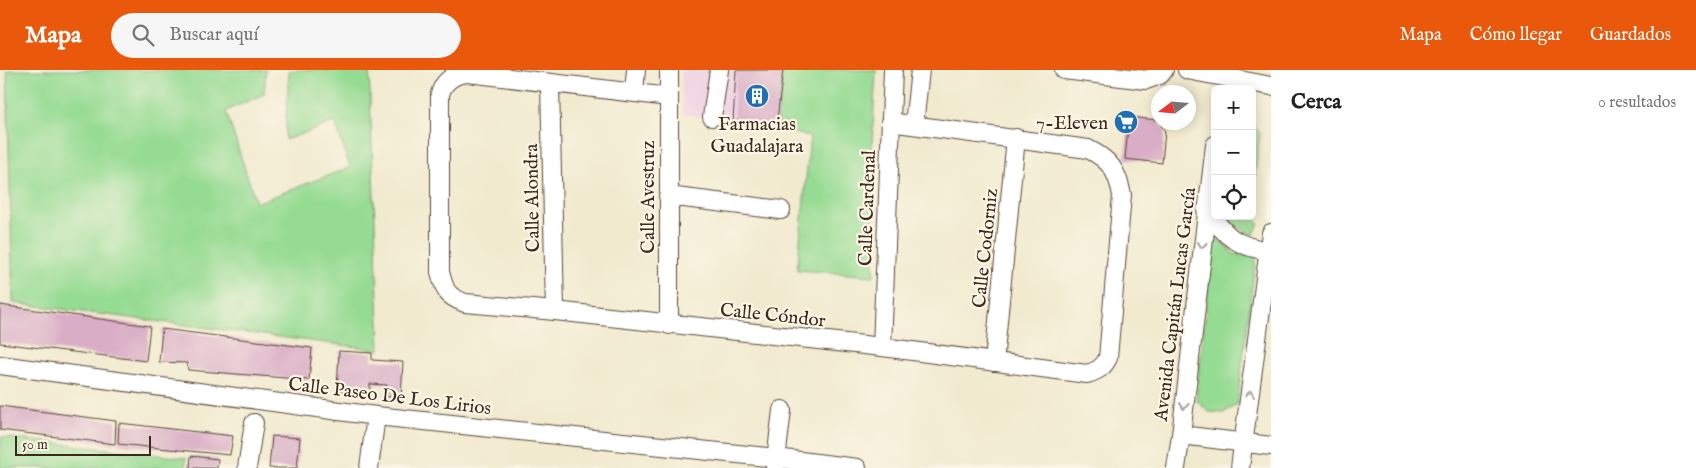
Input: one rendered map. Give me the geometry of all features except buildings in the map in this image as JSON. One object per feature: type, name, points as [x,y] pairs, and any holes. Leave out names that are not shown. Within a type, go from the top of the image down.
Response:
[{"type":"street","points":[[634,92],[636,70]]},
{"type":"street","name":"Calle Avestruz","points":[[669,70],[669,325]]},
{"type":"street","points":[[712,117],[719,70]]},
{"type":"street","name":"Calle Cardenal","points":[[882,347],[893,70]]},
{"type":"street","points":[[914,125],[920,70]]},
{"type":"street","points":[[1064,70],[1146,80],[1160,75],[1164,70]]},
{"type":"street","points":[[1186,70],[1224,79],[1271,86]]},
{"type":"street","name":"Calle Cóndor","points":[[669,97],[468,73],[452,76],[442,86],[440,94],[440,272],[444,287],[452,298],[464,304],[555,311],[882,347],[1087,374],[1097,371],[1105,365],[1108,358],[1122,195],[1119,180],[1104,157],[1088,149],[890,122]]},
{"type":"street","name":"Calle Alondra","points":[[550,83],[555,311]]},
{"type":"street","name":"Calle Codorniz","points":[[994,362],[1016,138]]},
{"type":"street","name":"Avenida Capitán Lucas García","points":[[1176,468],[1211,173]]},
{"type":"street","points":[[668,196],[781,210]]},
{"type":"street","points":[[1206,210],[1222,230],[1240,245],[1270,251]]},
{"type":"street","points":[[1240,468],[1271,232]]},
{"type":"street","name":"Calle Paseo De Los Lirios","points":[[0,365],[376,416],[775,463]]},
{"type":"street","points":[[782,410],[775,463],[857,468]]},
{"type":"street","points":[[370,468],[376,416]]},
{"type":"street","points":[[247,468],[254,423]]},
{"type":"street","points":[[1181,435],[1271,446]]},
{"type":"shaded area","name":"Farmacias Guadalajara","points":[[681,70],[783,70],[776,128],[683,114]]},
{"type":"green space","points":[[7,70],[266,70],[264,94],[226,111],[256,203],[350,167],[335,122],[285,140],[289,70],[369,70],[380,350],[13,303]]},
{"type":"green space","points":[[783,70],[876,70],[872,145],[874,276],[797,270],[810,137],[776,128]]},
{"type":"green space","points":[[1256,128],[1260,133],[1256,166]]},
{"type":"green space","points":[[1228,220],[1256,220],[1259,224],[1253,236]]},
{"type":"green space","points":[[1214,236],[1234,254],[1256,257],[1237,405],[1223,413],[1209,412],[1196,400]]},
{"type":"green space","points":[[1,437],[186,458],[185,468],[0,468]]},
{"type":"place","name":"Farmacias Guadalajara","points":[[757,96]]},
{"type":"place","name":"7-Eleven","points":[[1126,122]]}]
